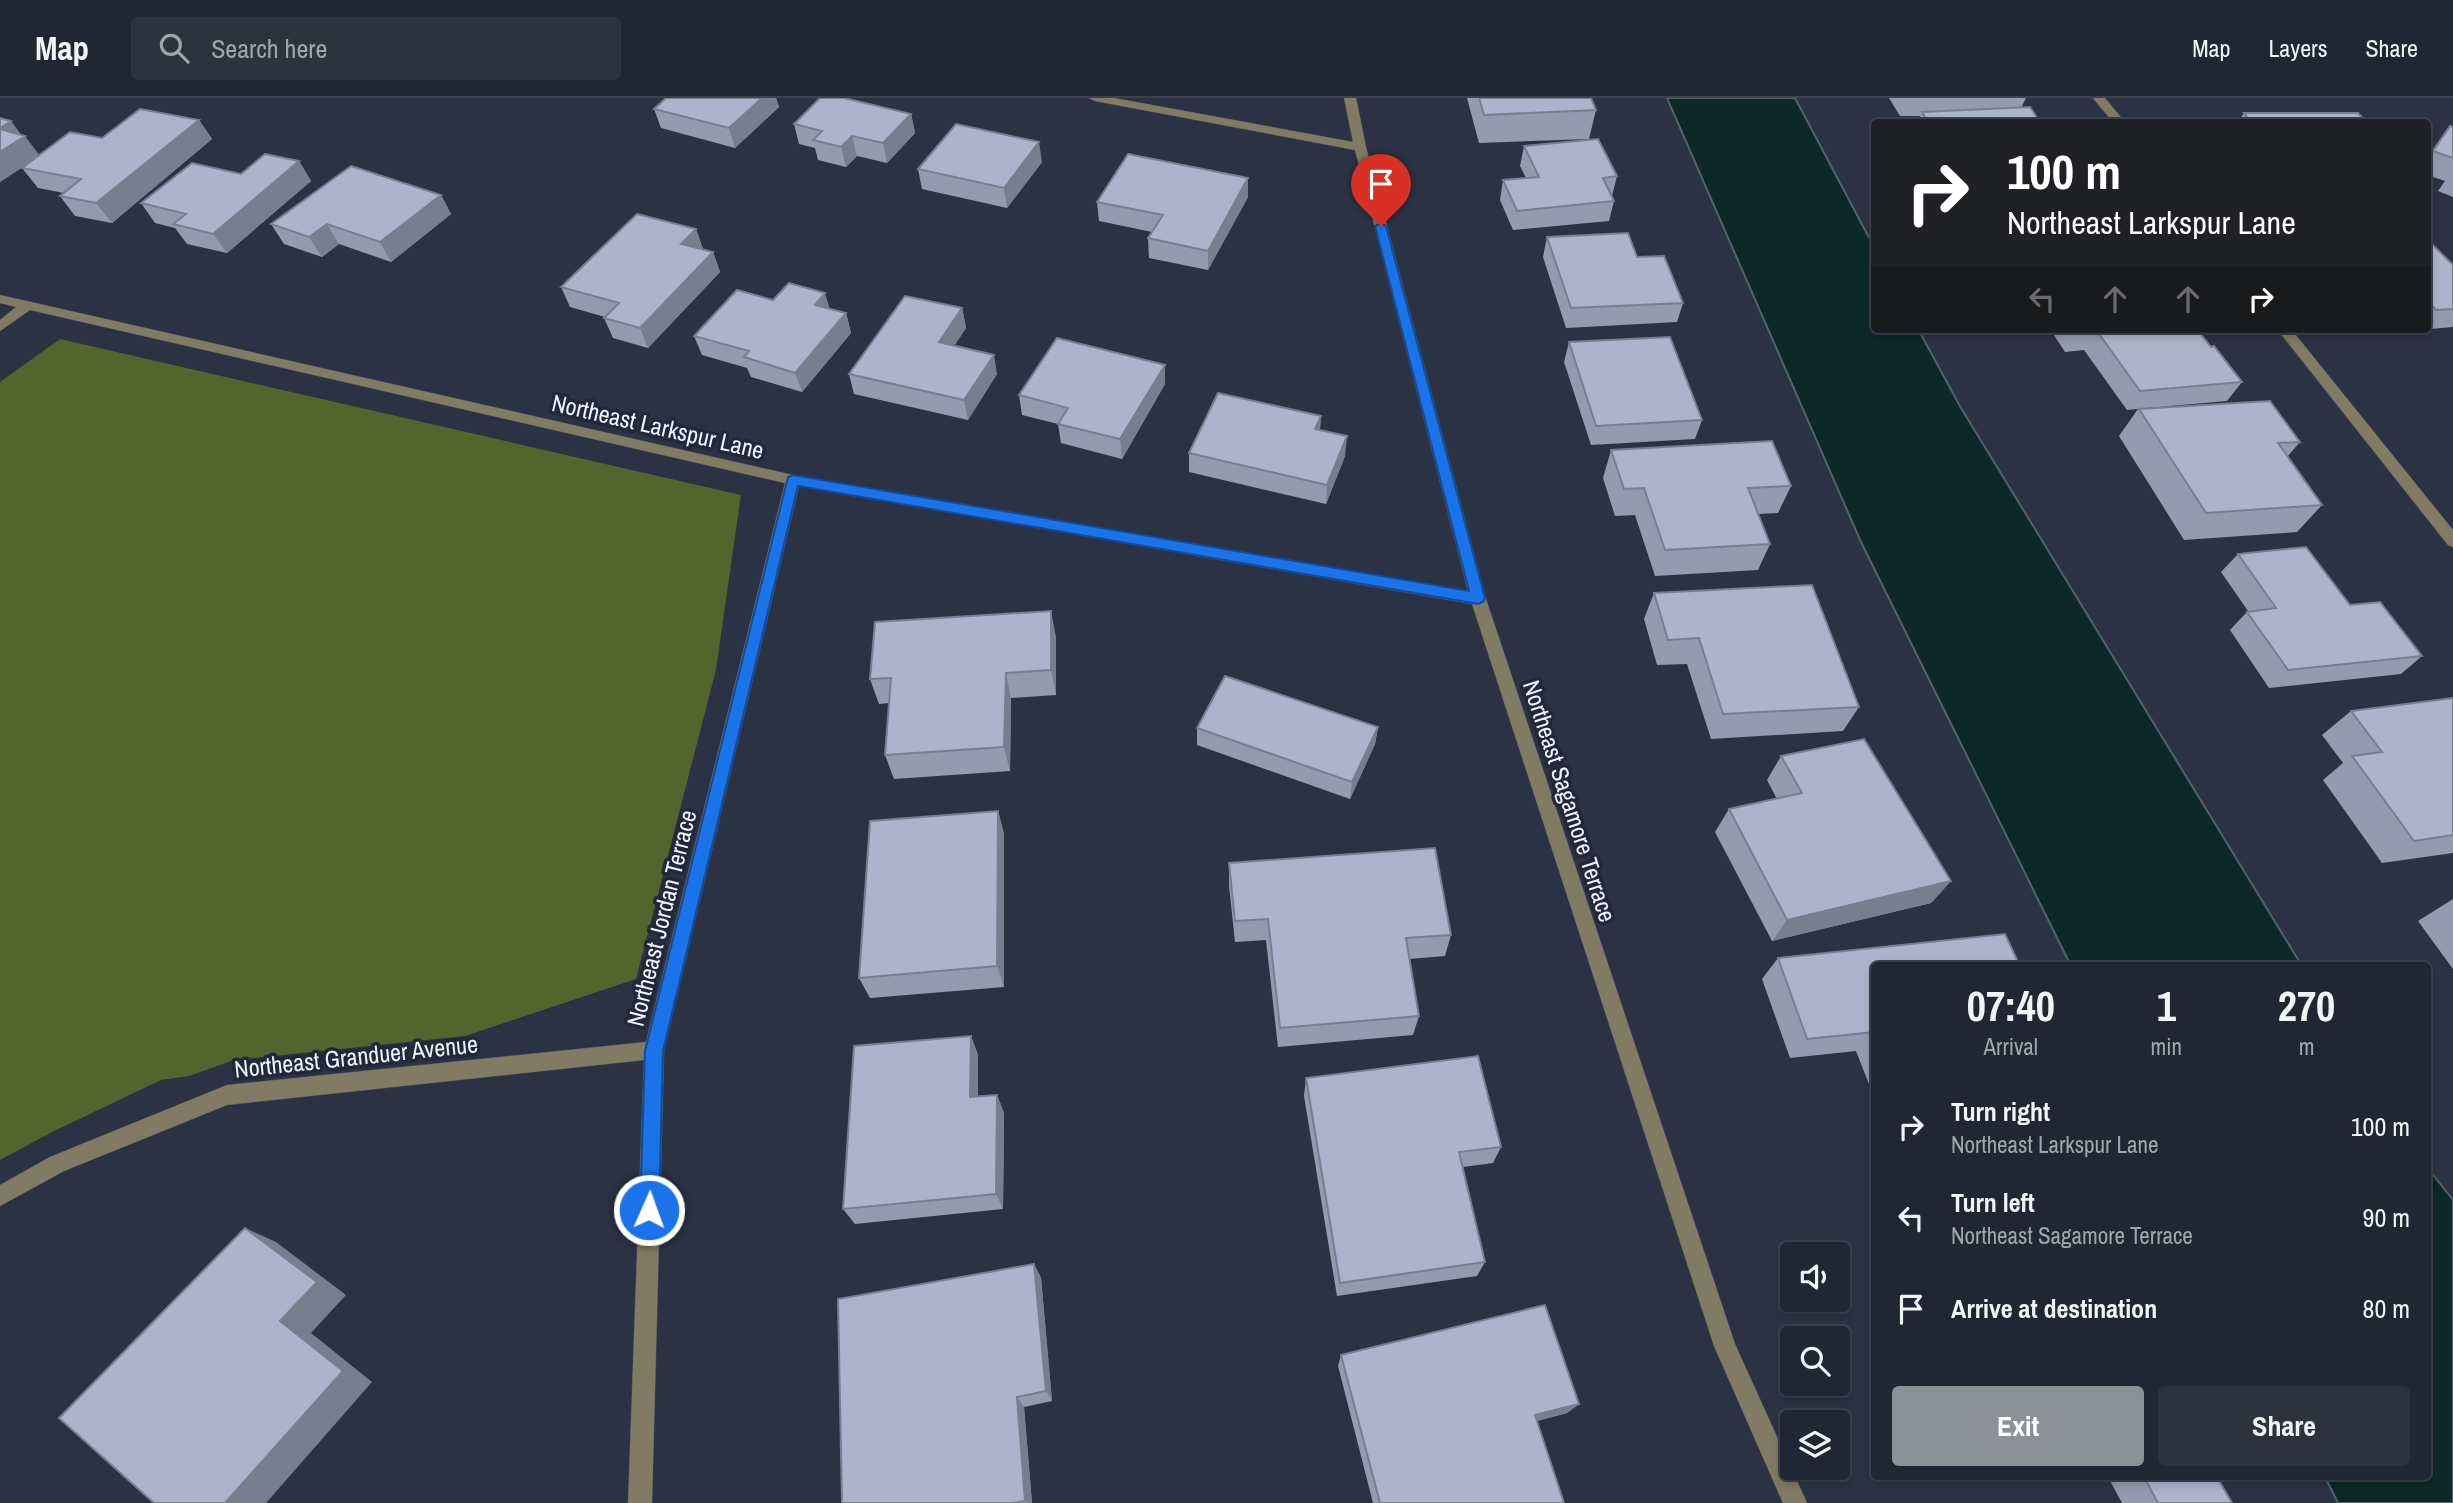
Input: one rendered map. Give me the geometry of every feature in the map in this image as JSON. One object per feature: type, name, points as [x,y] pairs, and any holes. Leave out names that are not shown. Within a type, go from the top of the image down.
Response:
[{"type":"street","points":[[1095,98],[1360,146]]},
{"type":"street","name":"Northeast Sagamore Terrace","points":[[1350,98],[1360,146],[1478,598],[1725,1346],[1795,1503]]},
{"type":"street","points":[[2099,98],[2116,119]]},
{"type":"street","name":"Northeast Larkspur Lane","points":[[0,299],[793,480],[1478,598]]},
{"type":"street","points":[[0,327],[26,306]]},
{"type":"street","points":[[2287,333],[2453,541]]},
{"type":"street","name":"Northeast Jordan Terrace","points":[[640,1503],[654,1051],[793,480]]},
{"type":"street","name":"Northeast Granduer Avenue","points":[[0,1196],[57,1164],[227,1095],[654,1051]]},
{"type":"green space","points":[[60,339],[741,495],[716,670],[636,979],[465,1036],[234,1060],[189,1076],[161,1080],[0,1160],[0,382]]},
{"type":"shaded area","points":[[1667,98],[1795,98],[1871,241],[1871,333],[1920,333],[1961,408],[2300,962],[2069,962],[1861,542]]},
{"type":"shaded area","points":[[2431,1172],[2453,1200],[2453,1503],[2338,1503],[2326,1480],[2431,1480]]},
{"type":"building","points":[[666,98],[762,98],[729,128],[654,109]]},
{"type":"building","points":[[820,98],[844,98],[911,114],[883,143],[852,136],[841,147],[813,140],[822,131],[794,124]]},
{"type":"building","points":[[1479,98],[1591,98],[1596,110],[1484,115]]},
{"type":"building","points":[[2030,107],[2038,119],[1926,119],[1922,112]]},
{"type":"building","points":[[140,109],[199,120],[96,203],[60,196],[81,179],[22,168],[70,132],[102,138]]},
{"type":"building","points":[[2244,113],[2358,113],[2363,119],[2249,119]]},
{"type":"building","points":[[0,118],[11,121],[0,128]]},
{"type":"building","points":[[956,124],[1039,142],[1004,188],[918,169]]},
{"type":"building","points":[[2450,126],[2453,127],[2453,158],[2433,151]]},
{"type":"building","points":[[0,129],[25,136],[0,152]]},
{"type":"building","points":[[1598,139],[1617,176],[1603,178],[1614,201],[1517,211],[1503,180],[1539,177],[1524,146]]},
{"type":"building","points":[[265,154],[299,161],[213,234],[173,224],[186,214],[141,203],[192,163],[241,174]]},
{"type":"building","points":[[1128,154],[1248,178],[1208,251],[1148,238],[1163,215],[1097,202]]},
{"type":"building","points":[[351,166],[441,195],[380,242],[327,224],[309,237],[271,224]]},
{"type":"building","points":[[637,214],[696,229],[681,244],[713,252],[640,328],[604,318],[619,303],[561,287]]},
{"type":"building","points":[[1628,233],[1637,257],[1664,256],[1683,303],[1571,308],[1547,237]]},
{"type":"building","points":[[2431,243],[2453,265],[2453,309],[2436,310],[2431,304]]},
{"type":"building","points":[[789,283],[825,293],[815,305],[846,313],[795,373],[744,357],[749,351],[694,336],[737,290],[773,300]]},
{"type":"building","points":[[905,296],[962,308],[939,342],[994,355],[964,400],[849,374]]},
{"type":"building","points":[[2098,333],[2200,333],[2211,347],[2214,346],[2242,382],[2140,391]]},
{"type":"building","points":[[1670,337],[1702,420],[1596,426],[1569,342]]},
{"type":"building","points":[[1057,338],[1165,365],[1120,439],[1058,424],[1068,408],[1019,395]]},
{"type":"building","points":[[1218,393],[1321,416],[1315,429],[1347,436],[1327,485],[1189,453]]},
{"type":"building","points":[[2270,401],[2300,442],[2278,443],[2322,505],[2206,513],[2139,409]]},
{"type":"building","points":[[1772,441],[1791,486],[1748,488],[1770,544],[1665,550],[1644,488],[1624,489],[1611,450]]},
{"type":"building","points":[[2306,547],[2350,605],[2380,602],[2422,656],[2288,670],[2247,612],[2276,608],[2238,554]]},
{"type":"building","points":[[1812,585],[1859,707],[1723,714],[1699,638],[1668,640],[1654,593]]},
{"type":"building","points":[[1051,611],[1051,670],[1006,673],[1004,747],[885,755],[891,678],[870,679],[875,622]]},
{"type":"building","points":[[1225,676],[1378,727],[1352,782],[1197,728]]},
{"type":"building","points":[[2453,698],[2453,835],[2414,841],[2352,756],[2382,752],[2351,711]]},
{"type":"building","points":[[1864,739],[1951,881],[1787,920],[1729,809],[1802,793],[1781,756]]},
{"type":"building","points":[[998,811],[997,966],[859,978],[870,821]]},
{"type":"building","points":[[1435,848],[1451,935],[1406,938],[1419,1016],[1280,1028],[1268,919],[1235,921],[1229,863]]},
{"type":"building","points":[[2005,934],[2018,962],[1871,962],[1871,1032],[1807,1039],[1778,958]]},
{"type":"building","points":[[971,1036],[970,1097],[997,1095],[996,1194],[843,1209],[854,1046]]},
{"type":"building","points":[[1478,1056],[1501,1147],[1459,1152],[1485,1262],[1340,1283],[1306,1078]]},
{"type":"building","points":[[245,1228],[317,1282],[280,1321],[343,1371],[225,1503],[154,1503],[59,1418]]},
{"type":"building","points":[[1034,1264],[1046,1391],[1017,1397],[1025,1501],[842,1503],[838,1299]]},
{"type":"building","points":[[1545,1305],[1579,1404],[1535,1415],[1564,1503],[1380,1503],[1341,1355]]},
{"type":"building","points":[[2146,1480],[2219,1480],[2232,1503],[2158,1503]]},
{"type":"route","points":[[649,1210],[654,1051],[793,480],[1478,598],[1381,226]]}]
